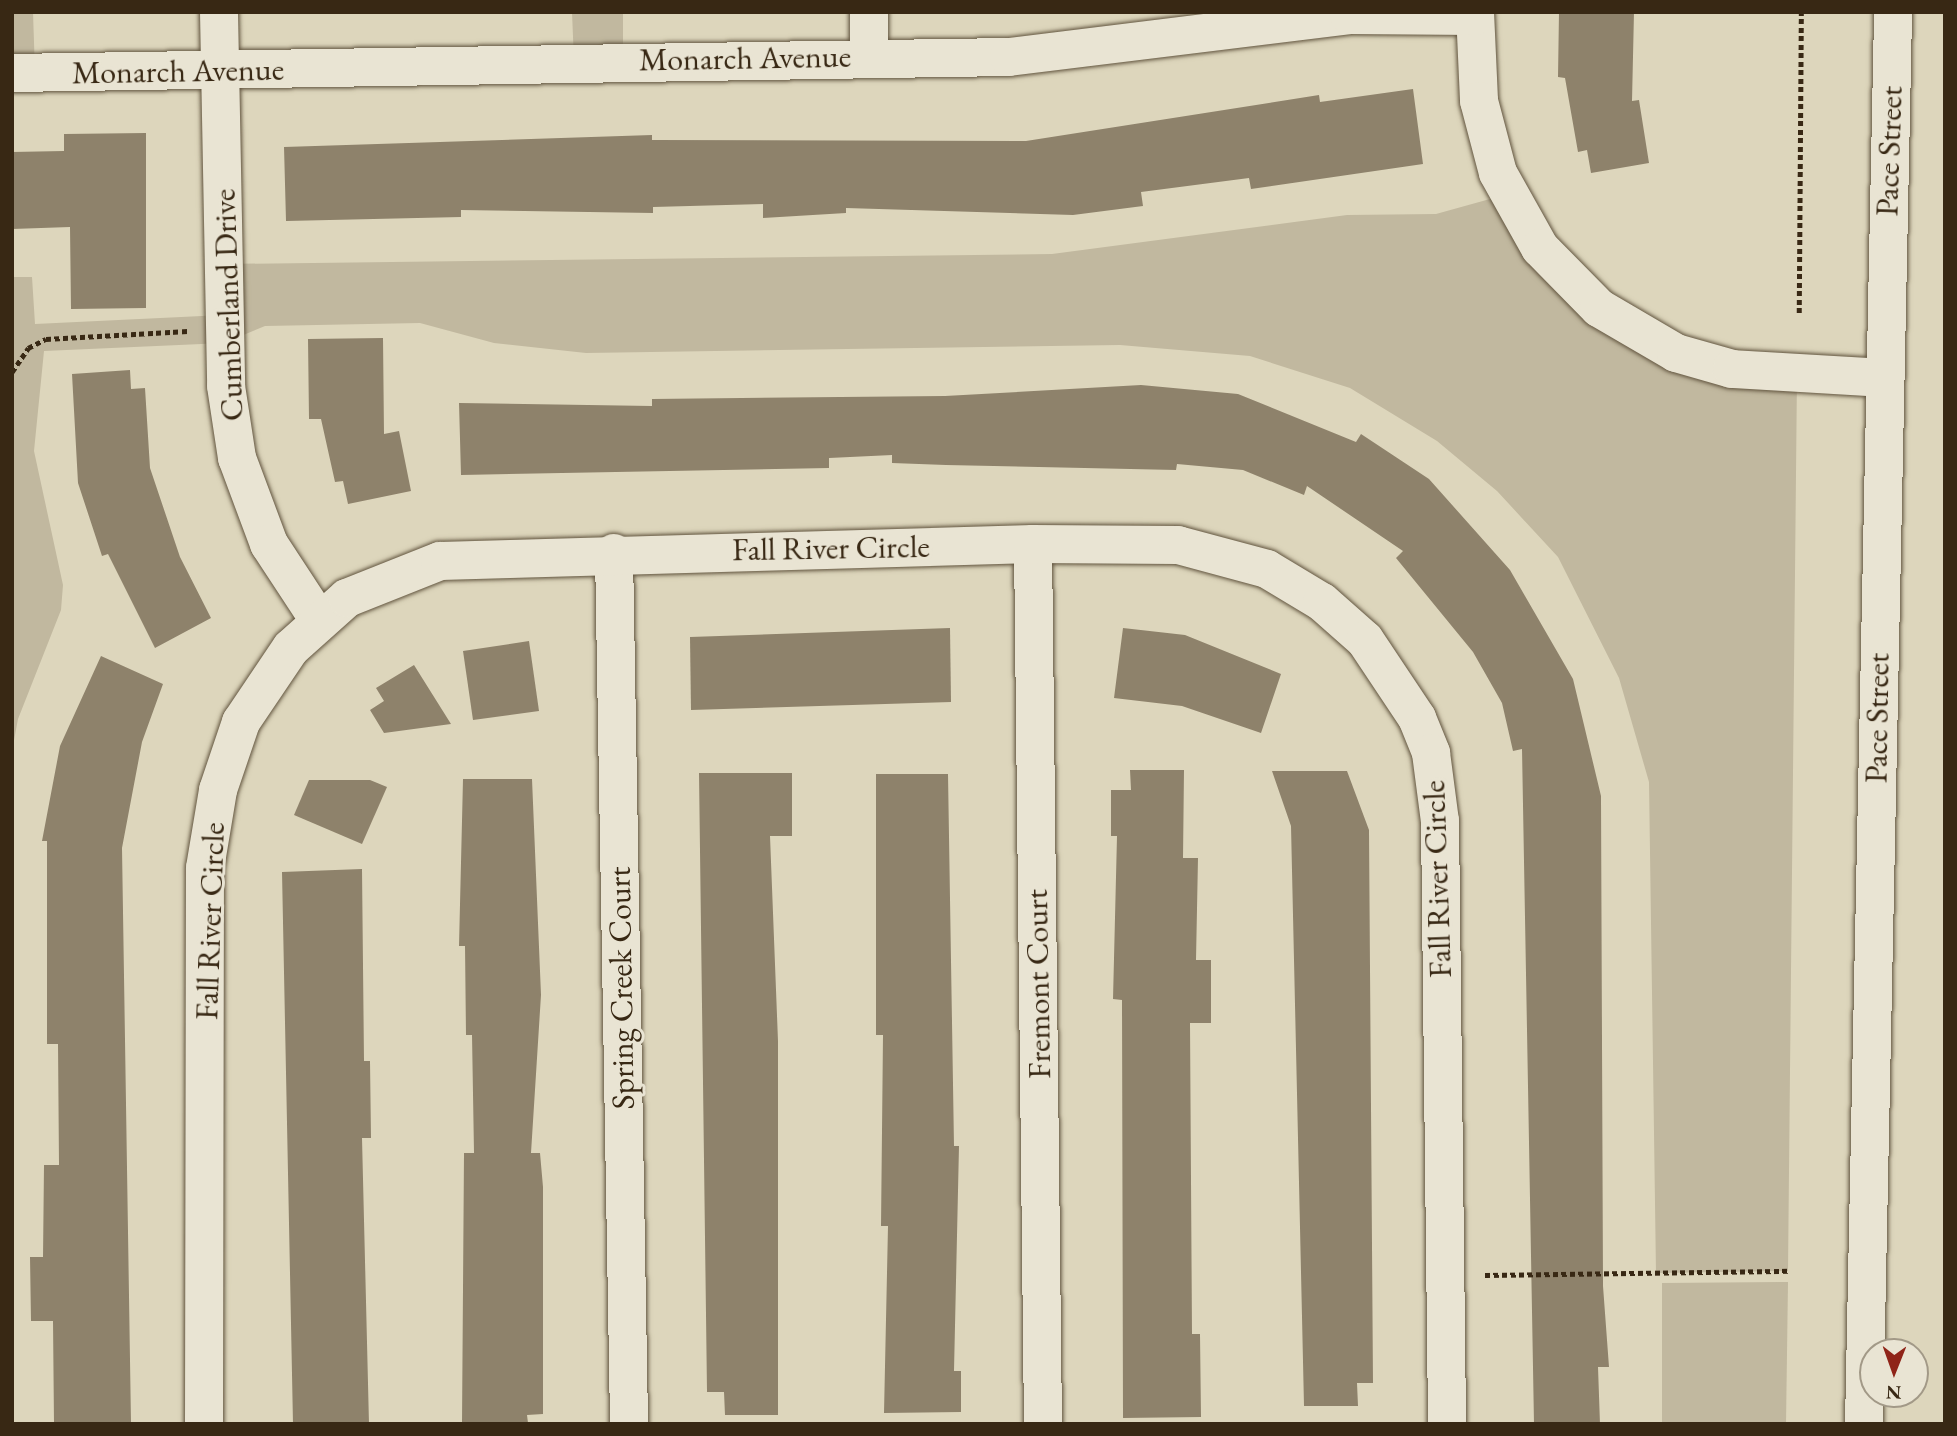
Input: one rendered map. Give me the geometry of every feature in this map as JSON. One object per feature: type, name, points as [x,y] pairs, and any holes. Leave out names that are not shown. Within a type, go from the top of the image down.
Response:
[{"type":"street","name":"Cumberland Drive","points":[[219,12],[226,387],[247,491],[270,544],[318,620]]},
{"type":"street","points":[[869,12],[869,57]]},
{"type":"street","name":"Pace Street","points":[[1864,1424],[1883,378],[1894,12]]},
{"type":"street","name":"Monarch Avenue","points":[[12,74],[221,72],[869,57],[1009,57],[1349,15],[1475,14]]},
{"type":"street","points":[[1475,14],[1479,101],[1498,173],[1540,248],[1599,308],[1676,353],[1732,369],[1883,378]]},
{"type":"street","name":"Fall River Circle","points":[[204,1424],[204,912],[211,824],[228,754],[252,700],[318,620],[375,583],[440,561],[614,553],[1034,544],[1178,545],[1248,561],[1336,614],[1372,649],[1406,697],[1431,753],[1440,821],[1447,1424]]},
{"type":"street","name":"Fremont Court","points":[[1034,544],[1043,1424]]},
{"type":"street","name":"Spring Creek Court","points":[[614,553],[629,1424]]},
{"type":"path","points":[[1798,313],[1801,12]]},
{"type":"path","points":[[12,372],[28,348],[46,339],[224,329]]},
{"type":"path","points":[[1446,1275],[1788,1271]]},
{"type":"shaded area","points":[[12,12],[33,12],[35,73],[12,73]]},
{"type":"shaded area","points":[[572,12],[623,12],[623,60],[574,61]]},
{"type":"shaded area","points":[[1508,194],[1599,308],[1797,375],[1788,1271],[1656,1273],[1649,782],[1619,678],[1558,557],[1497,491],[1437,441],[1350,388],[1250,356],[1120,345],[586,353],[494,343],[420,323],[265,326],[224,343],[44,351],[34,451],[63,585],[61,610],[18,719],[12,751],[12,277],[32,277],[35,324],[223,315],[224,264],[1052,254],[1347,215],[1436,214]]},
{"type":"shaded area","points":[[1788,1282],[1786,1424],[1662,1424],[1662,1283]]},
{"type":"building","points":[[1559,12],[1634,12],[1632,101],[1639,100],[1649,163],[1591,173],[1587,150],[1578,152],[1565,78],[1558,77]]},
{"type":"building","points":[[1413,89],[1423,164],[1251,189],[1249,178],[1141,192],[1143,206],[1073,215],[846,208],[846,213],[763,218],[763,204],[653,207],[653,213],[461,210],[461,217],[286,221],[284,147],[652,135],[652,140],[1026,141],[1319,95],[1320,102]]},
{"type":"building","points":[[146,133],[146,308],[71,309],[70,227],[12,229],[12,152],[64,151],[64,134]]},
{"type":"building","points":[[383,338],[384,434],[399,431],[411,491],[348,504],[343,481],[335,482],[321,419],[309,419],[308,339]]},
{"type":"building","points":[[130,370],[131,389],[145,388],[150,468],[180,557],[211,618],[155,648],[108,554],[102,556],[78,483],[72,374]]},
{"type":"building","points":[[1141,385],[1238,394],[1356,442],[1361,434],[1429,479],[1510,570],[1573,679],[1601,796],[1603,1286],[1609,1367],[1598,1367],[1600,1424],[1534,1424],[1522,749],[1513,751],[1502,703],[1473,652],[1396,558],[1403,551],[1307,486],[1304,495],[1243,470],[1177,464],[1176,470],[946,465],[892,463],[892,455],[829,458],[829,468],[461,475],[459,403],[652,406],[652,399],[945,396]]},
{"type":"building","points":[[950,628],[951,702],[691,710],[690,637]]},
{"type":"building","points":[[1123,628],[1185,635],[1281,674],[1261,733],[1182,706],[1114,698]]},
{"type":"building","points":[[529,641],[539,711],[473,720],[463,651]]},
{"type":"building","points":[[101,656],[163,684],[142,742],[122,848],[131,1424],[54,1424],[53,1321],[31,1321],[30,1257],[43,1257],[44,1165],[59,1165],[58,1044],[47,1044],[47,841],[42,841],[60,746]]},
{"type":"building","points":[[414,665],[451,724],[384,733],[370,710],[384,701],[376,688]]},
{"type":"building","points":[[1130,770],[1184,770],[1183,858],[1198,858],[1196,960],[1211,960],[1211,1023],[1190,1023],[1192,1334],[1200,1334],[1201,1417],[1123,1418],[1122,1000],[1113,999],[1117,836],[1111,836],[1111,790],[1131,790]]},
{"type":"building","points":[[1272,771],[1347,771],[1369,830],[1373,1383],[1357,1383],[1358,1406],[1304,1406],[1291,826]]},
{"type":"building","points":[[699,773],[792,773],[792,836],[770,836],[778,1041],[778,1415],[725,1415],[724,1392],[707,1392]]},
{"type":"building","points":[[876,774],[948,774],[954,1146],[959,1146],[954,1371],[961,1371],[961,1412],[884,1413],[888,1226],[881,1226],[883,1035],[876,1035]]},
{"type":"building","points":[[463,779],[532,779],[541,995],[531,1153],[540,1153],[543,1187],[543,1414],[527,1415],[528,1423],[462,1424],[464,1153],[474,1153],[472,1035],[466,1035],[465,946],[459,946]]},
{"type":"building","points":[[309,780],[370,780],[387,787],[362,844],[294,815]]},
{"type":"building","points":[[362,869],[364,1061],[370,1061],[371,1138],[362,1138],[369,1424],[293,1424],[282,872]]}]
